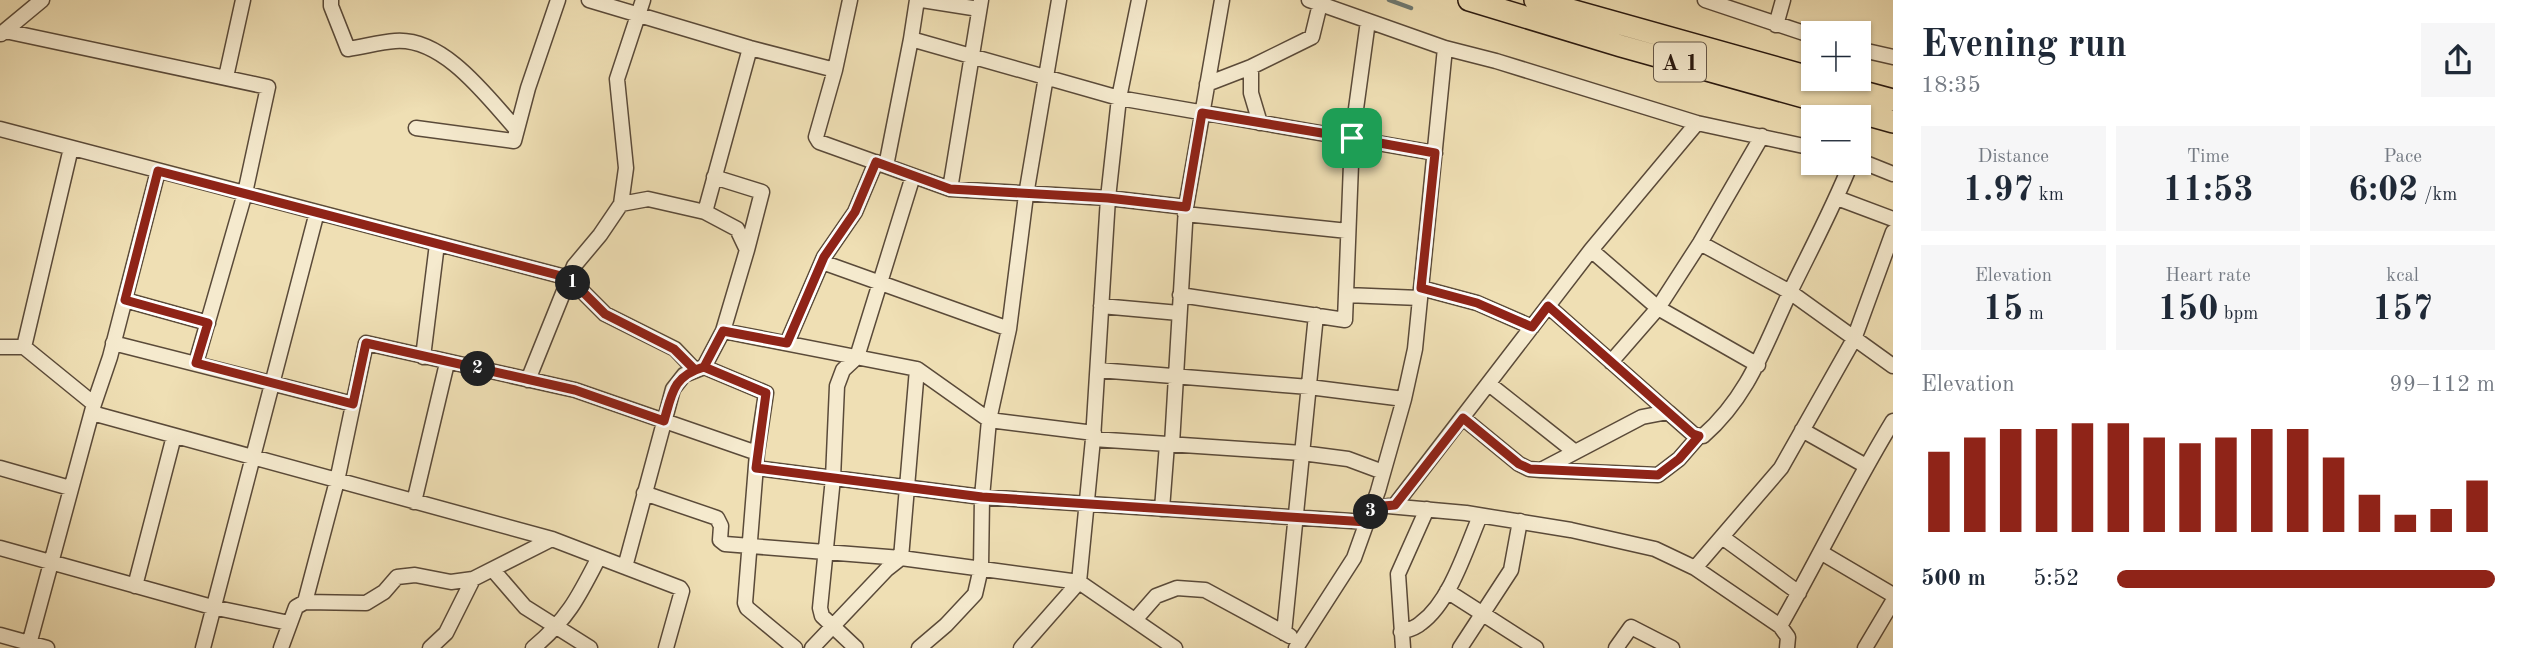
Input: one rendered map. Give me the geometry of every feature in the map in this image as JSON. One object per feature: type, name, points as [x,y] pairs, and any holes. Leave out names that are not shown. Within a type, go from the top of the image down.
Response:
[{"type":"highway","name":"A 1","points":[[1469,0],[1621,46],[1893,122]]},
{"type":"highway","name":"A 1","points":[[1535,0],[1801,74]]},
{"type":"highway","name":"A 1","points":[[1861,91],[1893,100]]},
{"type":"street","points":[[3,33],[42,0]]},
{"type":"street","points":[[226,77],[243,0]]},
{"type":"street","points":[[331,0],[348,49],[396,41],[417,43],[441,54],[469,78],[517,130]]},
{"type":"street","points":[[416,128],[514,141],[528,88],[558,0]]},
{"type":"street","points":[[589,0],[642,7],[750,48],[835,70]]},
{"type":"street","points":[[850,0],[817,140],[950,189],[1108,198],[1186,211],[1348,231]]},
{"type":"street","points":[[787,343],[822,262],[855,212],[881,164],[920,0],[980,4],[950,189]]},
{"type":"street","points":[[919,648],[946,625],[975,594],[981,568],[982,497],[989,420],[1009,329],[1026,195],[1059,0]]},
{"type":"street","points":[[1021,648],[1079,582],[1098,370],[1108,198],[1119,98],[1139,0]]},
{"type":"street","points":[[1161,509],[1175,376],[1186,211],[1222,0]]},
{"type":"street","points":[[1705,0],[1801,32]]},
{"type":"street","points":[[1776,25],[1783,0]]},
{"type":"street","points":[[1207,84],[1251,67],[1312,37],[1315,2],[1444,48],[1496,61],[1698,123],[1801,145]]},
{"type":"street","points":[[528,380],[574,266],[621,204],[626,168],[617,79],[642,7]]},
{"type":"street","points":[[1180,295],[1345,320],[1352,138],[1368,20]]},
{"type":"street","points":[[3,33],[268,87],[245,193],[196,363]]},
{"type":"street","points":[[911,39],[1119,98],[1435,153]]},
{"type":"street","points":[[705,212],[750,48]]},
{"type":"street","points":[[1135,620],[1156,596],[1177,588],[1205,590],[1284,633],[1298,645],[1354,558],[1383,472],[1415,349],[1444,48]]},
{"type":"street","points":[[1871,52],[1893,57]]},
{"type":"street","points":[[1251,67],[1251,93],[1260,123]]},
{"type":"street","points":[[1395,505],[1591,250],[1698,123]]},
{"type":"street","points":[[0,129],[569,278],[605,314],[674,349],[699,369],[766,393],[745,596],[747,608],[795,648]]},
{"type":"street","points":[[1611,362],[1658,308],[1700,243],[1762,136]]},
{"type":"street","points":[[24,347],[71,148]]},
{"type":"street","points":[[1871,165],[1893,174]]},
{"type":"street","points":[[29,645],[158,171]]},
{"type":"street","points":[[1548,306],[1693,434],[1703,436],[1722,420],[1750,381],[1846,175]]},
{"type":"street","points":[[856,648],[822,616],[820,608],[834,478],[837,386],[843,370],[857,357],[913,176]]},
{"type":"street","points":[[625,567],[673,389],[684,375],[699,369],[723,331],[762,192],[714,177]]},
{"type":"street","points":[[1837,198],[1893,219]]},
{"type":"street","points":[[621,204],[648,199],[705,212],[737,229],[747,250]]},
{"type":"street","points":[[203,648],[317,212]]},
{"type":"street","points":[[1695,568],[1781,468],[1854,339],[1893,232]]},
{"type":"street","points":[[1700,243],[1790,292],[1893,366]]},
{"type":"street","points":[[423,357],[437,244]]},
{"type":"street","points":[[1591,250],[1658,308],[1758,365]]},
{"type":"street","points":[[822,262],[1009,329]]},
{"type":"street","points":[[1346,295],[1420,293],[1477,303],[1532,327]]},
{"type":"street","points":[[125,300],[208,323]]},
{"type":"street","points":[[1101,306],[1179,313]]},
{"type":"street","points":[[1284,633],[1316,315]]},
{"type":"street","points":[[723,331],[918,369],[989,420],[1093,436],[1349,459],[1383,472]]},
{"type":"street","points":[[113,343],[353,404]]},
{"type":"street","points":[[306,602],[337,481],[366,343],[575,390],[664,421],[757,460],[834,478],[982,497],[1367,522]]},
{"type":"street","points":[[0,347],[24,347],[93,409],[174,436],[552,539],[680,588],[682,591],[667,647]]},
{"type":"street","points":[[414,502],[447,363]]},
{"type":"street","points":[[812,648],[887,569],[901,558],[918,369]]},
{"type":"street","points":[[1098,370],[1309,387],[1404,398]]},
{"type":"street","points":[[1489,384],[1575,452]]},
{"type":"street","points":[[1541,470],[1642,417],[1668,412]]},
{"type":"street","points":[[1463,418],[1519,464],[1541,470],[1658,475],[1679,459],[1699,436]]},
{"type":"street","points":[[1780,626],[1893,421]]},
{"type":"street","points":[[1802,430],[1866,466]]},
{"type":"street","points":[[135,586],[174,436]]},
{"type":"street","points":[[0,468],[70,488]]},
{"type":"street","points":[[645,493],[716,518],[721,526],[720,540],[725,544],[901,558],[1079,582],[1175,648]]},
{"type":"street","points":[[1372,507],[1395,505],[1466,513],[1520,521],[1656,549],[1695,568],[1780,626],[1788,638],[1787,648]]},
{"type":"street","points":[[1403,648],[1398,574],[1427,509]]},
{"type":"street","points":[[1401,632],[1420,624],[1434,611],[1447,591],[1480,516]]},
{"type":"street","points":[[1461,648],[1511,570],[1520,521]]},
{"type":"street","points":[[1722,537],[1799,593]]},
{"type":"street","points":[[281,648],[296,607],[306,602],[366,603],[384,592],[397,577],[415,575],[451,582],[473,579],[552,539]]},
{"type":"street","points":[[0,548],[212,607],[289,623]]},
{"type":"street","points":[[1822,553],[1893,594]]},
{"type":"street","points":[[533,648],[556,629],[574,607],[599,557]]},
{"type":"street","points":[[493,570],[525,607],[590,648]]},
{"type":"street","points":[[430,648],[446,633],[473,579]]},
{"type":"street","points":[[1447,591],[1536,648]]},
{"type":"street","points":[[1865,648],[1893,601]]},
{"type":"street","points":[[1616,648],[1631,627],[1672,648]]},
{"type":"street","points":[[0,635],[47,648]]},
{"type":"waterway","points":[[1389,0],[1411,8]]},
{"type":"route","points":[[1352,138],[1202,113],[1186,207],[1108,198],[950,189],[876,162],[855,212],[824,257],[787,343],[723,331],[704,367],[695,370],[674,349],[605,314],[569,278],[158,171],[125,300],[208,323],[196,363],[353,404],[366,343],[575,390],[664,421],[673,389],[684,375],[704,367],[766,393],[756,468],[982,497],[1367,522],[1372,507],[1395,505],[1463,418],[1519,464],[1530,469],[1658,475],[1679,459],[1699,436],[1693,434],[1548,306],[1532,327],[1477,303],[1421,288],[1435,153],[1352,138]]}]
